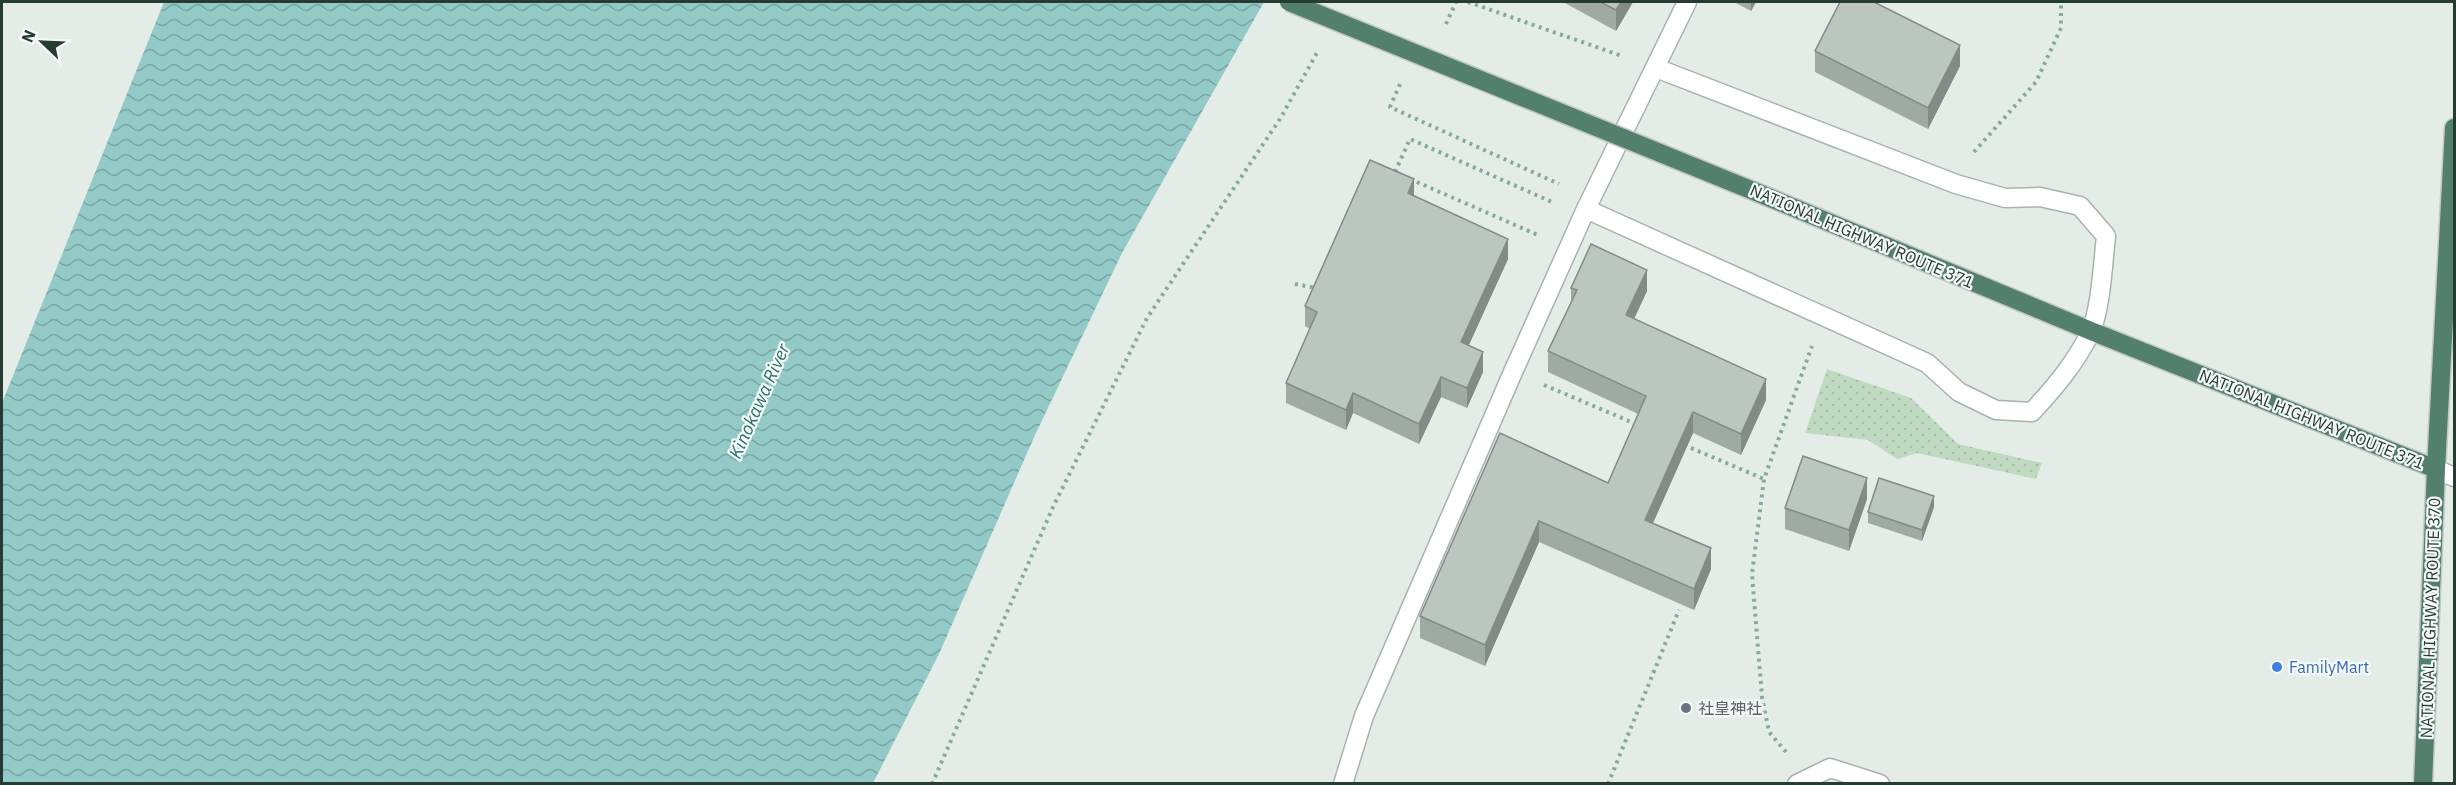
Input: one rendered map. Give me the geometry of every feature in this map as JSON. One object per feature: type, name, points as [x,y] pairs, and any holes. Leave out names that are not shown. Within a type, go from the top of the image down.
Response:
[{"type":"highway","name":"NATIONAL HIGHWAY ROUTE 371","points":[[1289,2],[2091,331],[2436,469]]},
{"type":"highway","name":"NATIONAL HIGHWAY ROUTE 370","points":[[2423,783],[2436,469],[2454,128]]},
{"type":"street","points":[[1343,783],[1364,716],[1513,372],[1586,209],[1688,2]]},
{"type":"street","points":[[1586,209],[1927,363],[1959,392],[1996,410],[2032,412],[2063,379],[2091,331],[2101,282],[2106,236],[2080,206],[2040,196],[2005,198],[1956,184],[1656,68]]},
{"type":"street","points":[[2436,469],[2454,477]]},
{"type":"street","points":[[1803,781],[1830,768],[1880,783]]},
{"type":"path","points":[[1446,24],[1456,2]]},
{"type":"path","points":[[1468,2],[1656,68]]},
{"type":"path","points":[[1974,152],[2036,82],[2061,28],[2061,2]]},
{"type":"path","points":[[932,783],[1053,507],[1147,318],[1280,119],[1324,41]]},
{"type":"path","points":[[1400,84],[1390,107],[1561,185],[1553,203],[1410,139],[1394,172],[1569,248]]},
{"type":"path","points":[[1295,284],[1322,290]]},
{"type":"path","points":[[1803,781],[1769,732],[1762,697],[1752,574],[1764,479],[1813,343],[1823,348]]},
{"type":"path","points":[[1513,372],[1644,428]]},
{"type":"path","points":[[1676,442],[1764,479]]},
{"type":"path","points":[[1608,783],[1679,610]]},
{"type":"green space","points":[[1827,369],[1911,398],[1958,444],[2042,463],[2036,479],[1917,453],[1897,459],[1868,440],[1805,433]]},
{"type":"water","name":"Kinokawa River","points":[[164,2],[1264,2],[1122,253],[1035,435],[939,654],[873,783],[2,783],[2,403]]},
{"type":"building","points":[[1600,2],[1621,2],[1616,10]]},
{"type":"building","points":[[1840,2],[1874,2],[1960,45],[1928,108],[1815,51]]},
{"type":"building","points":[[1370,160],[1414,179],[1408,193],[1508,239],[1461,342],[1483,352],[1467,388],[1441,377],[1419,424],[1353,393],[1346,410],[1286,383],[1317,312],[1305,306]]},
{"type":"building","points":[[1591,244],[1647,270],[1626,315],[1766,379],[1741,434],[1693,412],[1645,520],[1711,548],[1694,589],[1539,521],[1485,645],[1420,616],[1500,433],[1608,483],[1646,396],[1548,351],[1577,290],[1571,288]]},
{"type":"building","points":[[1803,456],[1867,478],[1849,530],[1785,508]]},
{"type":"building","points":[[1879,478],[1934,496],[1922,530],[1868,512]]},
{"type":"place","name":"FamilyMart","points":[[2277,667]]},
{"type":"place","name":"社皇神社","points":[[1686,708]]}]
